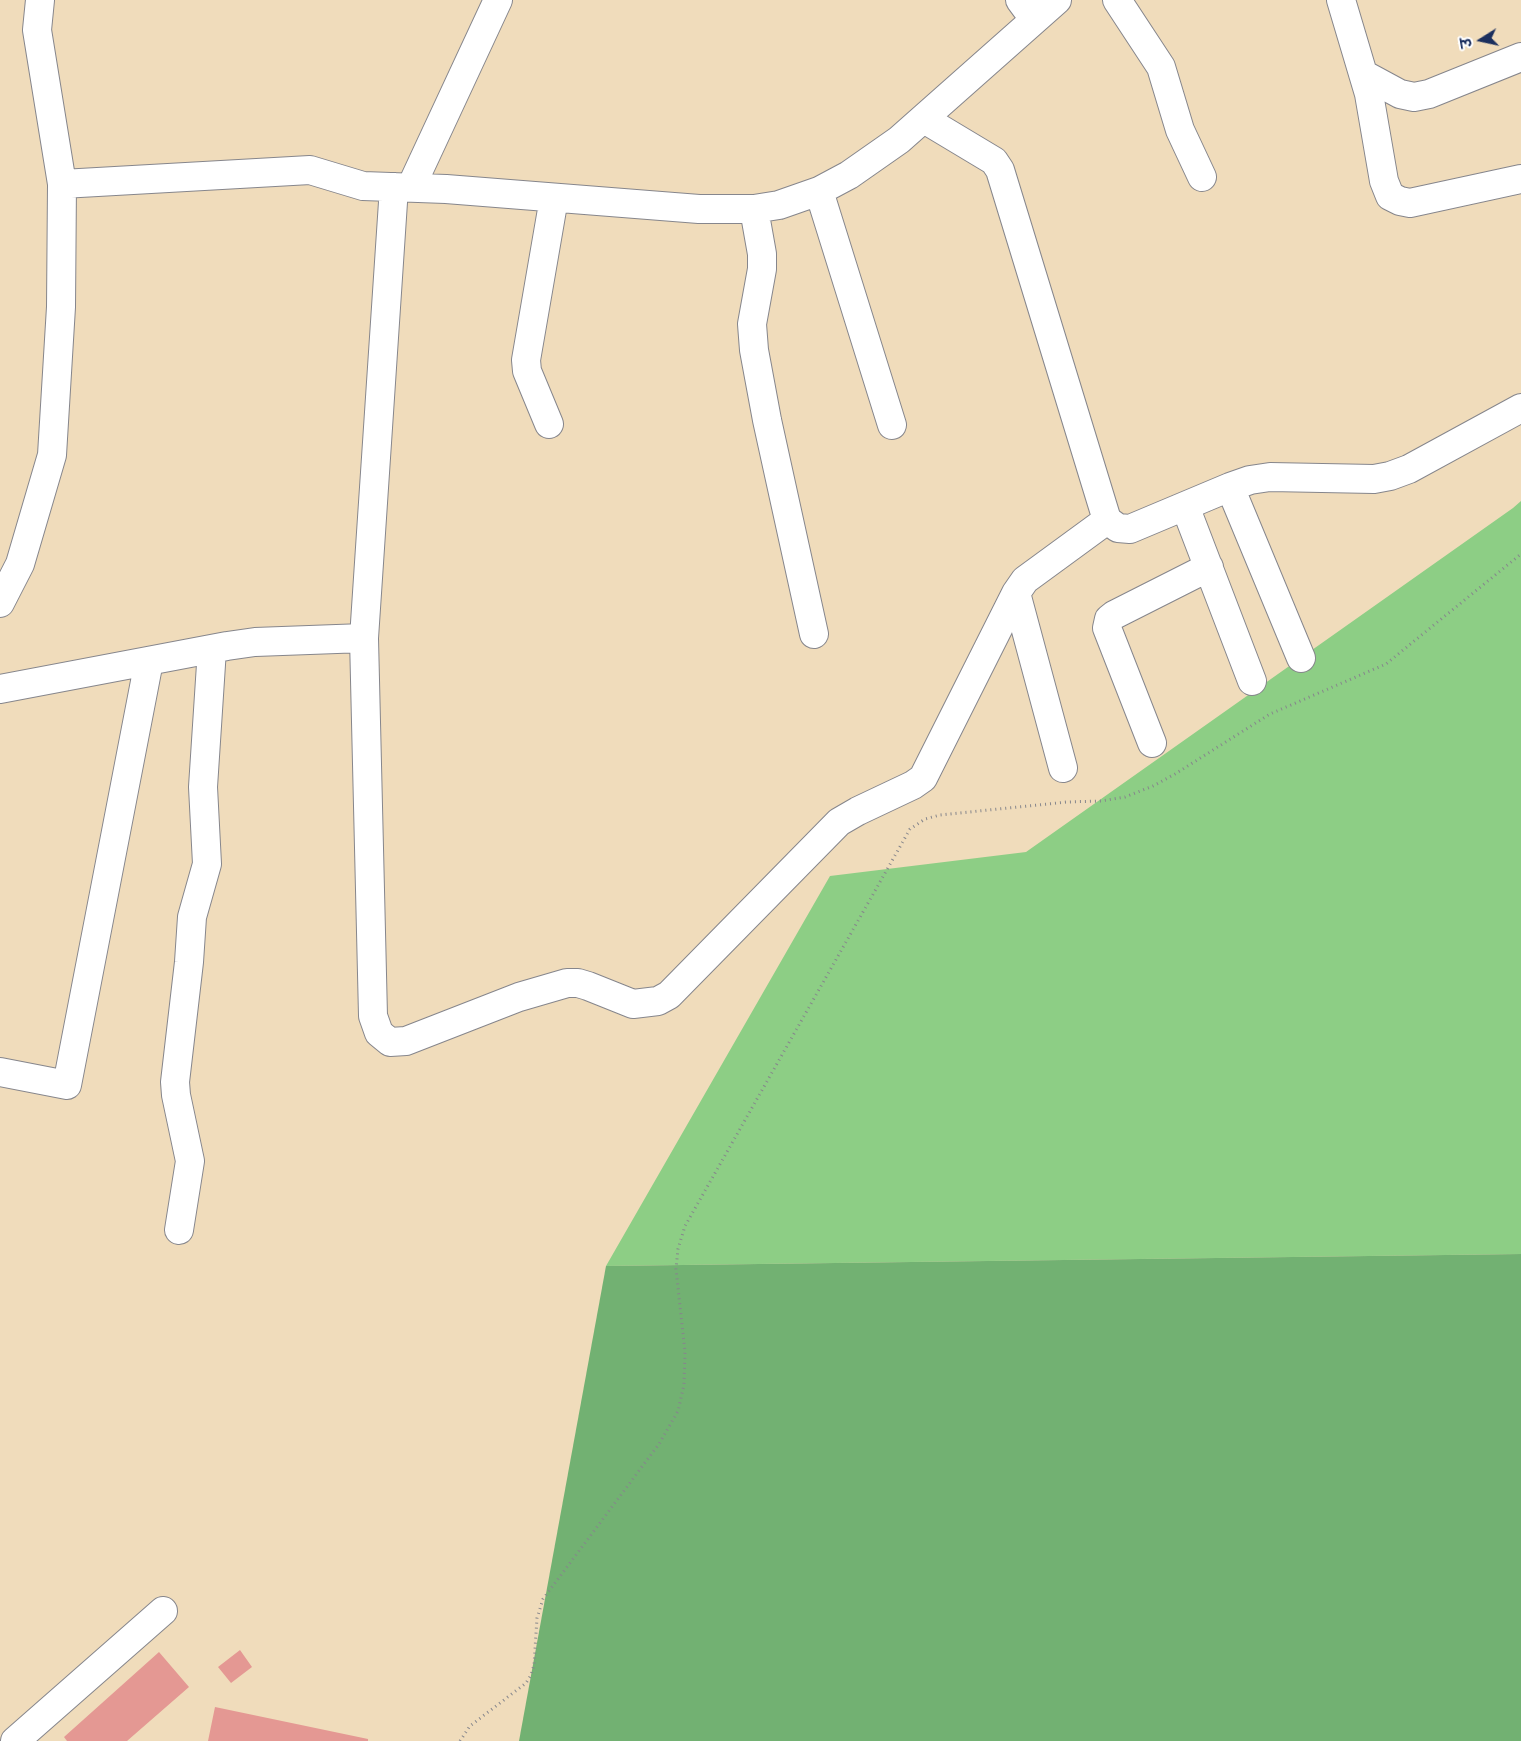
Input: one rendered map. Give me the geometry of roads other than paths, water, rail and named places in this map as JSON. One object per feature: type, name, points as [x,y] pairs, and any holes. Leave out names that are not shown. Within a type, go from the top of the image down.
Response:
[{"type":"street","points":[[0,603],[20,564],[52,455],[61,307],[62,184],[37,30],[40,0]]},
{"type":"street","points":[[498,0],[402,187],[364,638],[372,1016],[379,1033],[390,1042],[406,1041],[519,997],[567,983],[578,983],[588,986],[633,1004],[658,1001],[669,994],[839,822],[913,785],[923,778],[1016,593],[1025,580],[1107,520]]},
{"type":"street","points":[[62,184],[310,170],[363,186],[402,187],[699,210],[754,209],[779,205],[819,192],[849,176],[899,140],[924,119],[1027,10],[1057,0]]},
{"type":"street","points":[[1116,0],[1161,67],[1180,130],[1202,177]]},
{"type":"street","points":[[1341,0],[1364,74],[1384,181],[1390,196],[1410,203],[1521,178]]},
{"type":"street","points":[[1364,74],[1400,94],[1414,97],[1429,94],[1521,56]]},
{"type":"street","points":[[924,119],[994,161],[1000,170],[1107,520],[1118,528],[1130,529],[1250,480],[1270,477],[1374,479],[1390,476],[1409,470],[1521,408]]},
{"type":"street","points":[[819,192],[892,425]]},
{"type":"street","points":[[549,424],[526,360],[554,198]]},
{"type":"street","points":[[754,209],[762,254],[762,270],[752,324],[754,350],[767,420],[814,634]]},
{"type":"street","points":[[1230,487],[1301,658]]},
{"type":"street","points":[[1185,506],[1252,681]]},
{"type":"street","points":[[1152,743],[1107,628],[1109,619],[1209,567]]},
{"type":"street","points":[[1016,593],[1063,768]]},
{"type":"street","points":[[0,689],[255,642],[364,638]]},
{"type":"street","points":[[179,1230],[190,1161],[174,1082],[189,962],[191,924],[207,864],[203,787],[212,649]]},
{"type":"street","points":[[0,1072],[67,1085],[149,661]]},
{"type":"street","points":[[15,1741],[163,1611]]}]
